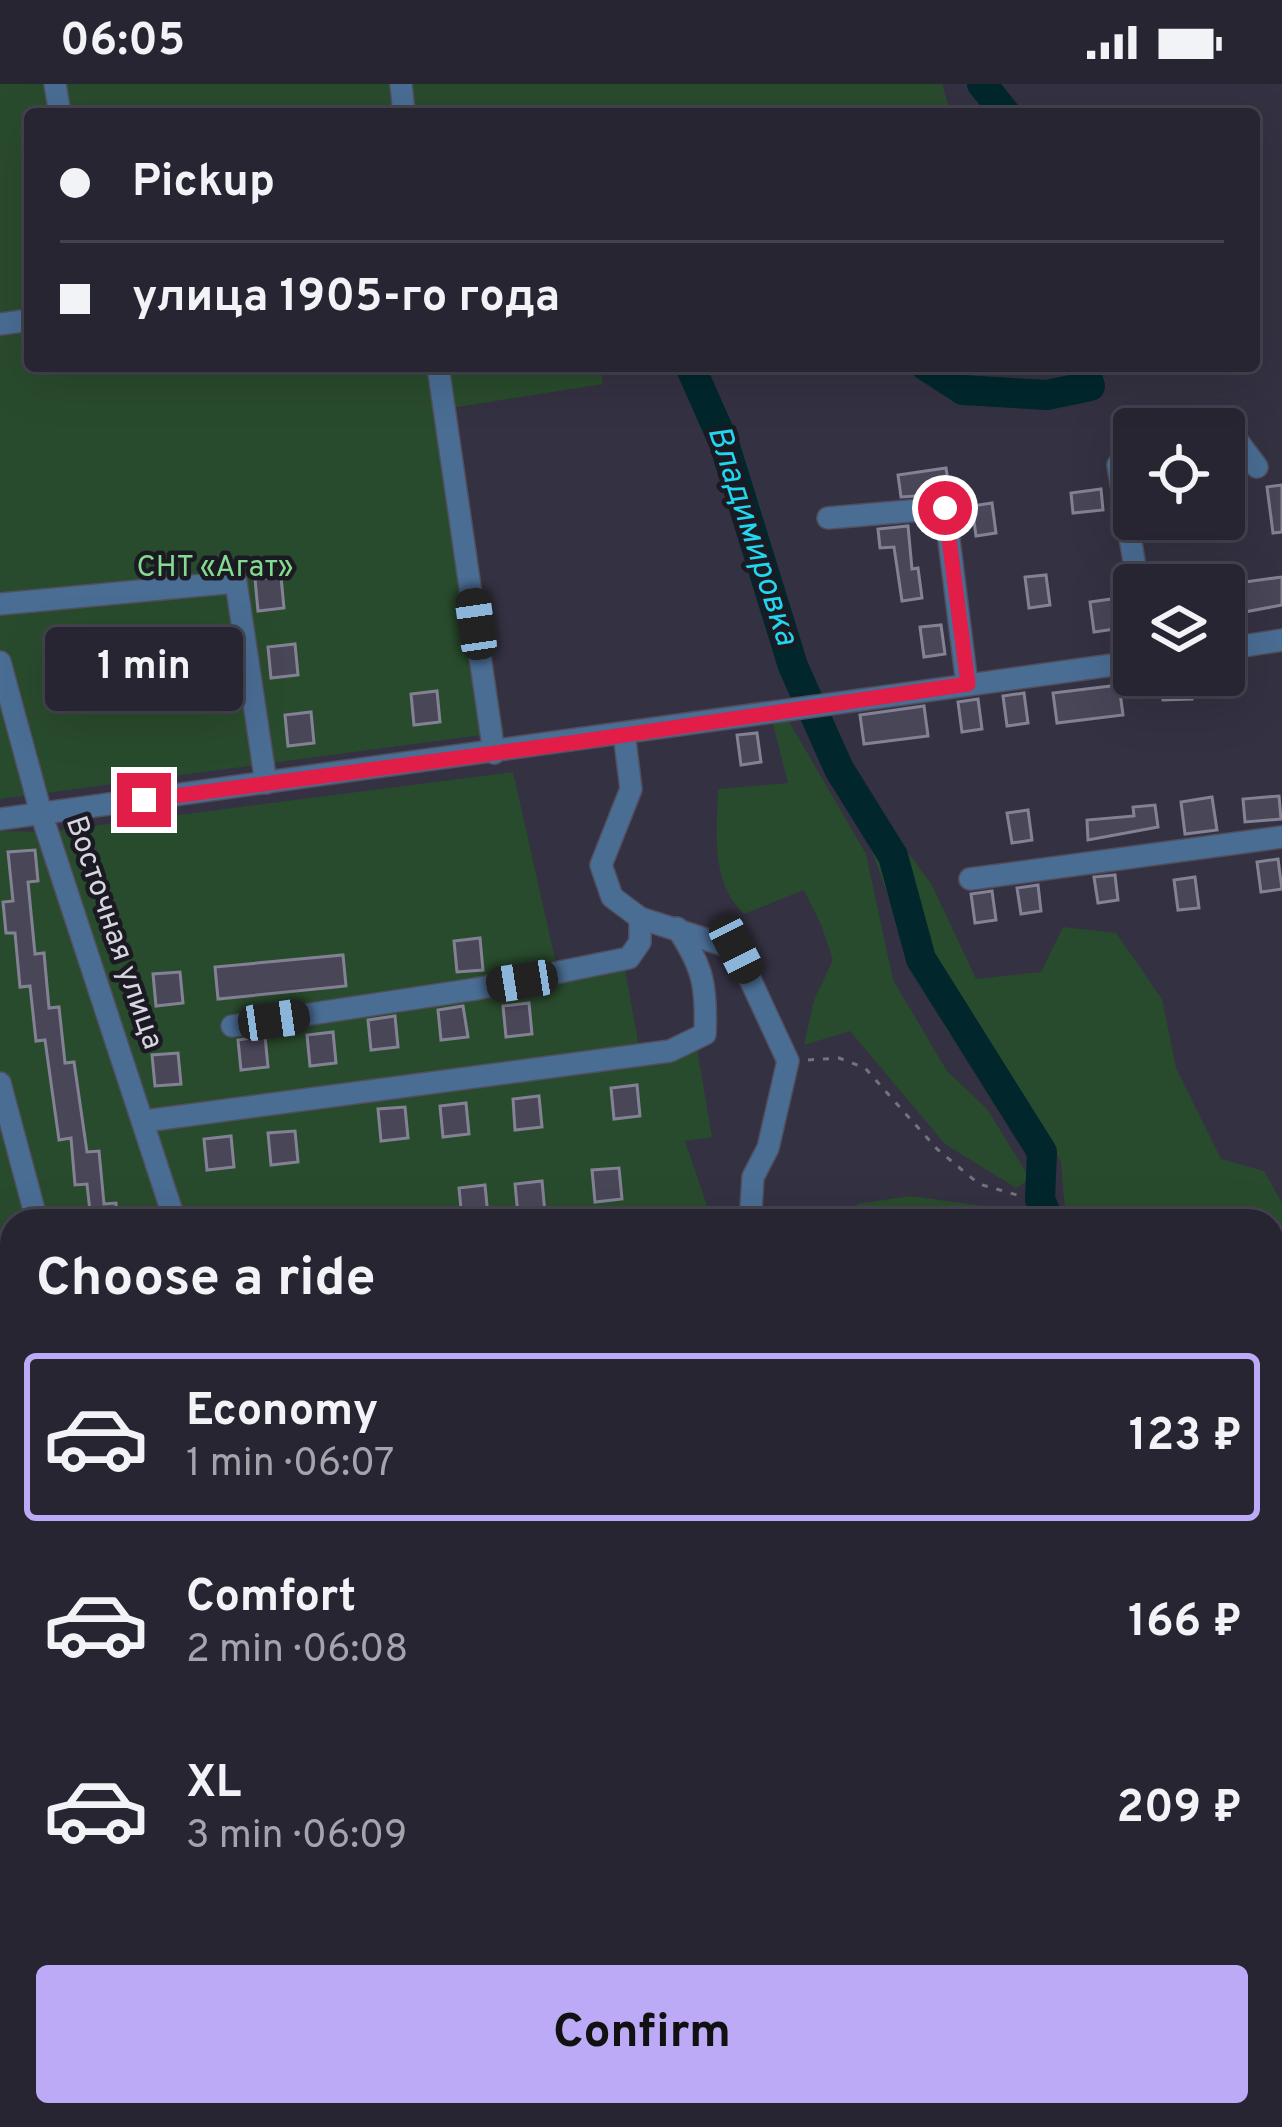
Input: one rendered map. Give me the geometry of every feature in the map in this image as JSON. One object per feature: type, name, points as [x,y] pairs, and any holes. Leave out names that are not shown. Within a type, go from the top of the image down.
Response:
[{"type":"street","points":[[439,372],[494,753]]},
{"type":"street","points":[[1245,451],[1257,467]]},
{"type":"street","points":[[829,518],[945,508],[968,684]]},
{"type":"street","points":[[0,604],[236,582],[266,783]]},
{"type":"street","points":[[1245,646],[1282,640]]},
{"type":"street","name":"Восточная улица","points":[[0,662],[40,813],[172,1209]]},
{"type":"street","points":[[0,819],[1113,665]]},
{"type":"street","points":[[625,733],[632,790],[601,865],[612,897],[640,918],[736,949],[788,1061],[768,1148],[753,1177],[751,1209]]},
{"type":"street","points":[[970,879],[1282,837]]},
{"type":"street","points":[[232,1026],[522,981],[628,958],[640,942],[640,918]]},
{"type":"street","points":[[145,1121],[670,1052],[705,1034],[706,994],[699,961],[677,928]]},
{"type":"street","points":[[0,1084],[6,1126],[33,1209]]},
{"type":"path","points":[[788,1061],[839,1058],[866,1068],[938,1149],[979,1184],[1024,1197]]},
{"type":"green space","name":"СНТ «Агат»","points":[[0,84],[942,84],[949,108],[24,108],[24,372],[601,372],[603,384],[445,409],[504,732],[0,799]]},
{"type":"green space","points":[[787,718],[866,854],[893,980],[947,1071],[988,1110],[1030,1179],[1016,1188],[945,1144],[850,1031],[804,1045],[814,1000],[833,960],[804,890],[744,914],[725,887],[718,856],[718,789],[788,783],[773,724]]},
{"type":"green space","points":[[513,772],[560,981],[625,969],[639,1047],[696,1043],[712,1137],[685,1141],[708,1209],[0,1209],[0,831],[47,832]]},
{"type":"green space","points":[[892,831],[932,885],[976,979],[1041,972],[1063,927],[1116,933],[1162,999],[1176,1068],[1221,1159],[1264,1171],[1282,1209],[1065,1209],[1061,1162],[1029,1106],[947,1031],[893,910],[869,842]]},
{"type":"green space","points":[[910,1196],[1006,1209],[857,1209],[857,1204]]},
{"type":"building","points":[[946,468],[950,494],[901,497],[898,475]]},
{"type":"building","points":[[1282,485],[1282,532],[1273,533],[1267,487]]},
{"type":"building","points":[[1101,489],[1103,510],[1073,513],[1071,493]]},
{"type":"building","points":[[992,503],[996,533],[976,536],[972,506]]},
{"type":"building","points":[[908,526],[912,569],[918,568],[922,598],[902,601],[894,547],[880,548],[878,529]]},
{"type":"building","points":[[1046,575],[1050,605],[1029,608],[1025,577]]},
{"type":"building","points":[[281,577],[284,608],[258,611],[255,579]]},
{"type":"building","points":[[1282,577],[1282,605],[1245,612],[1245,582]]},
{"type":"building","points":[[1111,599],[1113,629],[1094,632],[1090,602]]},
{"type":"building","points":[[941,625],[945,654],[924,657],[920,627]]},
{"type":"building","points":[[295,644],[298,675],[271,678],[268,647]]},
{"type":"building","points":[[1113,686],[1113,696],[1120,696],[1123,715],[1057,723],[1053,693]]},
{"type":"building","points":[[437,691],[440,722],[414,725],[411,694]]},
{"type":"building","points":[[1024,693],[1028,723],[1007,726],[1003,696]]},
{"type":"building","points":[[1163,696],[1192,696],[1192,699],[1163,700]]},
{"type":"building","points":[[978,699],[982,729],[962,732],[958,702]]},
{"type":"building","points":[[924,706],[928,736],[864,744],[860,715]]},
{"type":"building","points":[[311,712],[314,743],[288,746],[285,715]]},
{"type":"building","points":[[757,733],[761,762],[741,765],[737,735]]},
{"type":"building","points":[[1279,796],[1281,819],[1245,822],[1243,799]]},
{"type":"building","points":[[1212,797],[1217,830],[1185,834],[1181,802]]},
{"type":"building","points":[[1155,805],[1158,827],[1088,840],[1087,820],[1134,816],[1133,807]]},
{"type":"building","points":[[1028,810],[1032,840],[1012,843],[1007,813]]},
{"type":"building","points":[[35,850],[38,881],[28,882],[35,954],[44,953],[49,1008],[59,1007],[65,1063],[74,1062],[87,1152],[99,1151],[104,1204],[116,1203],[116,1209],[90,1209],[87,1184],[75,1185],[71,1138],[59,1140],[45,1040],[36,1041],[30,986],[20,987],[15,933],[6,933],[3,902],[13,901],[8,852]]},
{"type":"building","points":[[1278,859],[1282,889],[1261,892],[1257,862]]},
{"type":"building","points":[[1115,875],[1118,900],[1098,903],[1094,877]]},
{"type":"building","points":[[1195,877],[1199,908],[1178,910],[1174,880]]},
{"type":"building","points":[[1038,885],[1041,911],[1021,914],[1017,888]]},
{"type":"building","points":[[992,891],[996,920],[975,923],[971,894]]},
{"type":"building","points":[[480,938],[483,970],[457,972],[454,941]]},
{"type":"building","points":[[343,955],[346,986],[218,999],[215,967]]},
{"type":"building","points":[[180,972],[183,1003],[156,1006],[153,974]]},
{"type":"building","points":[[529,1003],[532,1034],[506,1037],[503,1006]]},
{"type":"building","points":[[463,1006],[468,1037],[441,1040],[438,1010]]},
{"type":"building","points":[[395,1016],[398,1047],[371,1050],[368,1020]]},
{"type":"building","points":[[333,1032],[336,1063],[310,1066],[307,1035]]},
{"type":"building","points":[[265,1036],[268,1067],[241,1070],[238,1040]]},
{"type":"building","points":[[178,1053],[181,1084],[155,1086],[152,1055]]},
{"type":"building","points":[[637,1085],[640,1116],[614,1119],[611,1088]]},
{"type":"building","points":[[539,1096],[542,1127],[515,1130],[513,1099]]},
{"type":"building","points":[[466,1103],[469,1134],[443,1137],[440,1106]]},
{"type":"building","points":[[405,1107],[408,1138],[381,1141],[378,1109]]},
{"type":"building","points":[[295,1131],[298,1162],[271,1165],[268,1133]]},
{"type":"building","points":[[231,1136],[234,1167],[207,1170],[204,1139]]},
{"type":"building","points":[[619,1168],[622,1199],[595,1202],[592,1170]]},
{"type":"building","points":[[542,1181],[545,1209],[517,1209],[515,1184]]},
{"type":"building","points":[[485,1185],[487,1209],[461,1209],[459,1188]]},
{"type":"waterway","name":"Владимировка","points":[[982,84],[1001,108]]},
{"type":"waterway","name":"Владимировка","points":[[693,372],[724,443],[793,666],[839,769],[893,856],[921,959],[1042,1152],[1040,1199],[1044,1209]]},
{"type":"waterway","name":"Владимировка","points":[[935,372],[963,390],[1047,395],[1090,386],[1086,372]]},
{"type":"route","points":[[144,800],[968,684],[945,508]]}]
